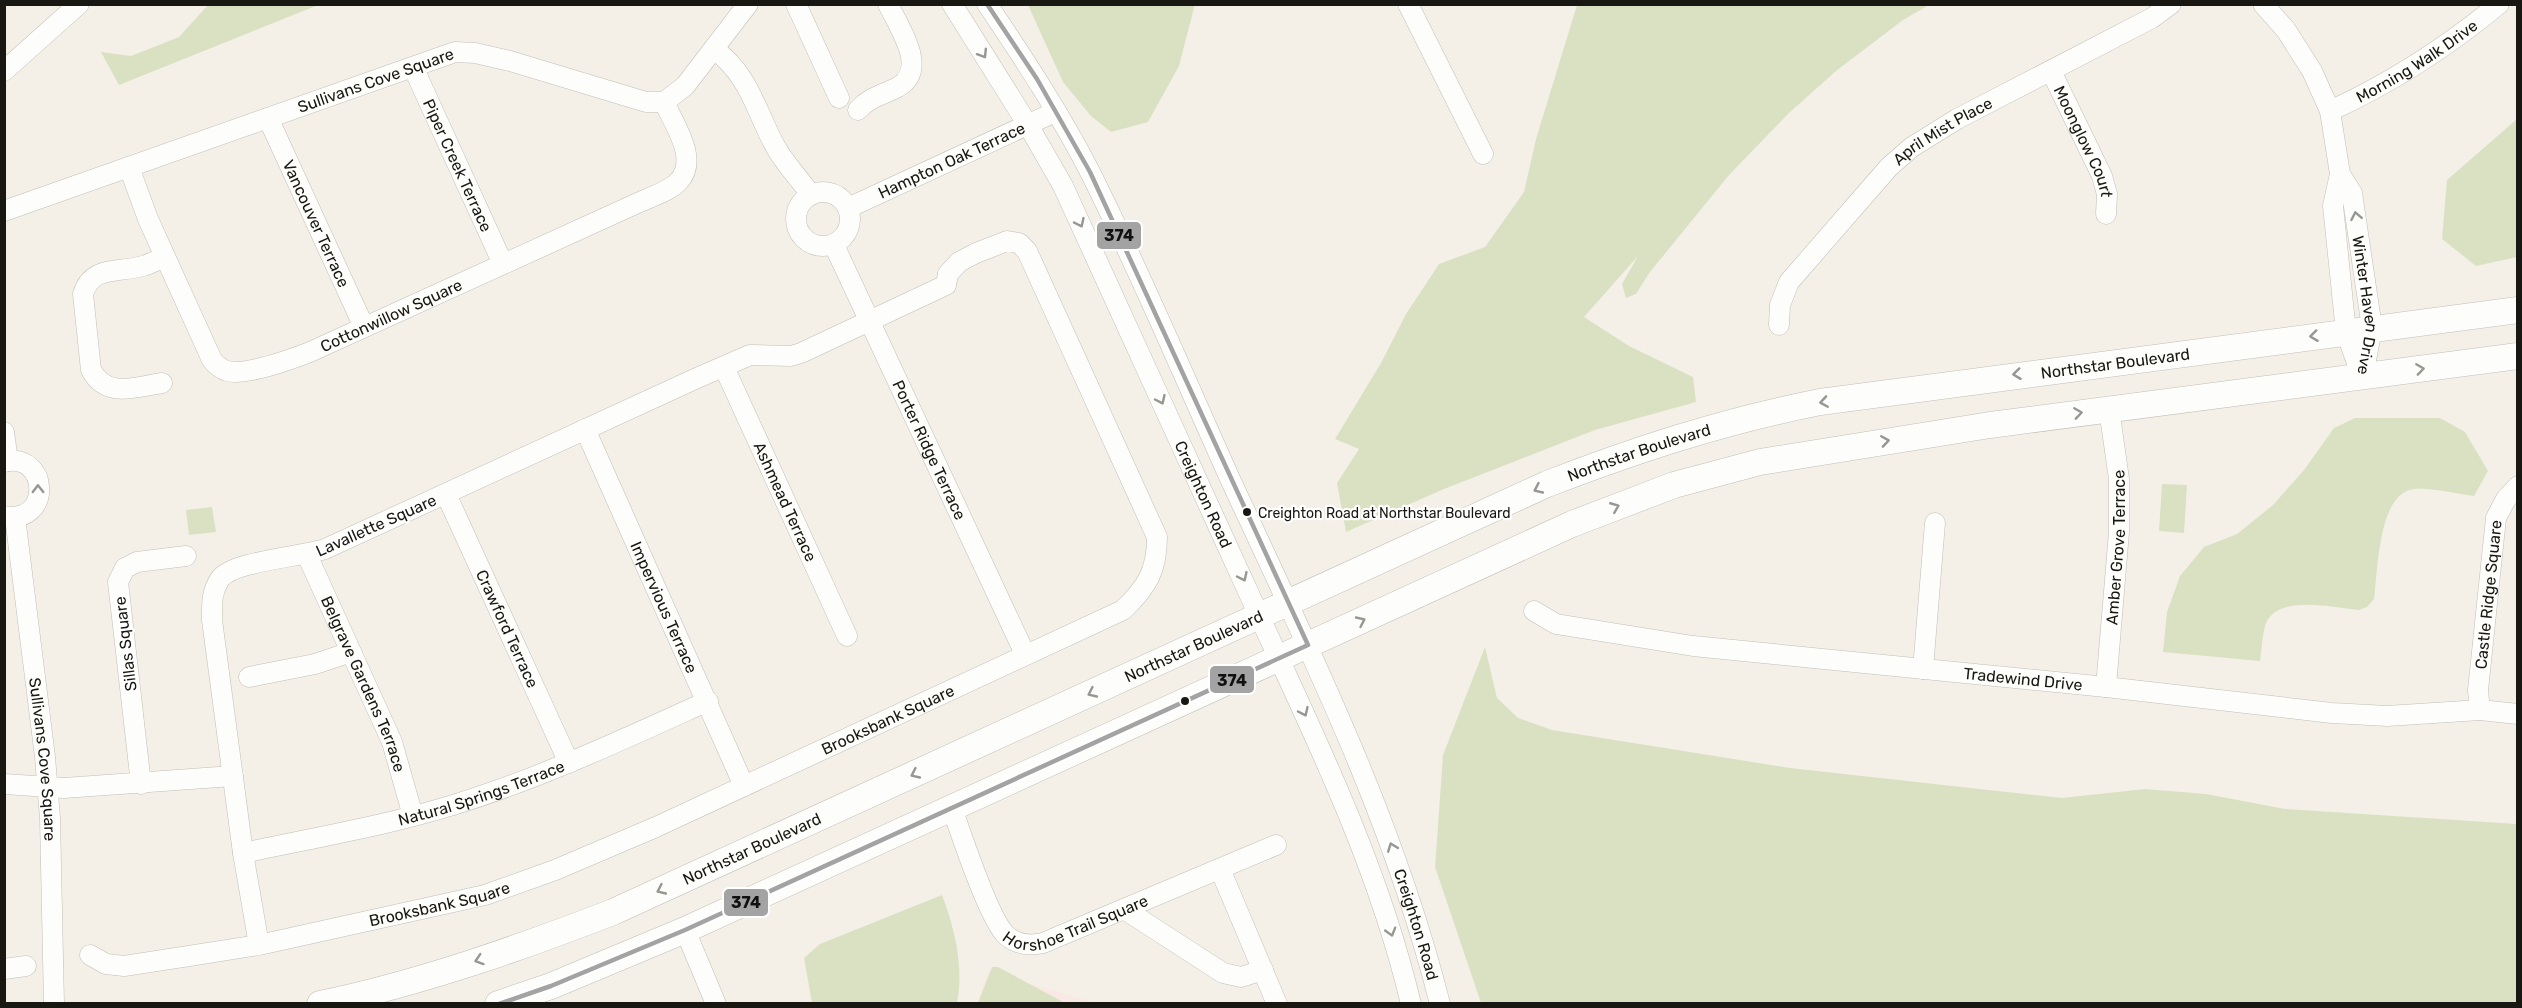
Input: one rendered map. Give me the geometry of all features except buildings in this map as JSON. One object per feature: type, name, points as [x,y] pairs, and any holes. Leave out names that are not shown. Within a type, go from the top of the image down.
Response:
[{"type":"main road","name":"Northstar Boulevard","points":[[320,1004],[382,991],[544,939],[613,912],[1547,484],[1601,463],[1706,428],[1820,402],[2517,310]]},
{"type":"main road","points":[[498,1004],[551,986],[685,930],[1572,524],[1674,485],[1760,462],[1829,449],[2109,409],[2517,356]]},
{"type":"street","points":[[4,71],[79,4]]},
{"type":"street","points":[[664,102],[685,86],[748,4]]},
{"type":"street","points":[[796,4],[839,98]]},
{"type":"street","points":[[858,110],[866,101],[898,87],[908,79],[913,68],[911,56],[888,4]]},
{"type":"street","name":"Creighton Road","points":[[952,4],[1028,125],[1063,186],[1351,817],[1388,922],[1411,1004]]},
{"type":"street","name":"Creighton Road","points":[[987,4],[1037,79],[1090,172],[1308,645],[1402,874],[1425,945],[1440,1004]]},
{"type":"street","points":[[1408,4],[1483,154]]},
{"type":"street","name":"April Mist Place","points":[[1779,325],[1780,305],[1789,282],[1889,167],[1927,136],[2142,24],[2170,4]]},
{"type":"street","name":"Winter Haven Drive","points":[[2264,4],[2286,30],[2312,71],[2330,111],[2340,174],[2333,206],[2346,332],[2362,377]]},
{"type":"street","name":"Morning Walk Drive","points":[[2330,111],[2372,92],[2440,49],[2499,4]]},
{"type":"street","points":[[714,50],[729,61],[740,74],[776,148],[812,195]]},
{"type":"street","name":"Sullivans Cove Square","points":[[4,211],[455,52],[475,53],[510,61],[646,102],[664,102]]},
{"type":"street","name":"Piper Creek Terrace","points":[[412,67],[503,264]]},
{"type":"street","name":"Moonglow Court","points":[[2051,71],[2102,176],[2107,194],[2106,214]]},
{"type":"street","name":"Cottonwillow Square","points":[[129,166],[165,257],[212,360],[229,372],[283,362],[678,183],[686,163],[686,150],[664,102]]},
{"type":"street","name":"Hampton Oak Terrace","points":[[848,208],[1055,112]]},
{"type":"street","name":"Vancouver Terrace","points":[[268,118],[364,327]]},
{"type":"street","name":"Winter Haven Drive","points":[[2340,174],[2352,193],[2373,328],[2362,377]]},
{"type":"street","points":[[822,192],[833,194],[848,208],[851,219],[849,230],[843,239],[834,245],[824,247],[814,245],[799,231],[796,221],[798,210],[803,201],[812,195],[822,192]]},
{"type":"street","name":"Brooksbank Square","points":[[90,955],[106,964],[124,966],[259,945],[485,895],[565,866],[744,786],[1123,610],[1138,595],[1153,572],[1157,555],[1157,537],[1027,251],[1019,243],[1006,240],[959,262],[948,274],[946,285],[870,319]]},
{"type":"street","name":"Porter Ridge Terrace","points":[[834,245],[1024,654]]},
{"type":"street","points":[[162,383],[115,389],[105,387],[96,381],[91,370],[83,294],[86,284],[93,277],[142,266],[165,257]]},
{"type":"street","name":"Lavallette Square","points":[[259,945],[243,853],[212,620],[212,596],[220,579],[235,568],[252,563],[307,555],[325,549],[750,355],[791,356],[870,319]]},
{"type":"street","name":"Ashmead Terrace","points":[[724,367],[847,636]]},
{"type":"street","name":"Amber Grove Terrace","points":[[2106,687],[2119,532],[2119,479],[2109,409]]},
{"type":"street","name":"Impervious Terrace","points":[[585,429],[744,786]]},
{"type":"street","points":[[4,432],[6,462],[27,465],[39,481],[38,500],[33,508],[10,516]]},
{"type":"street","name":"Castle Ridge Square","points":[[2480,710],[2478,690],[2496,518],[2506,499],[2517,486]]},
{"type":"street","name":"Crawford Terrace","points":[[446,494],[569,764]]},
{"type":"street","name":"Sullivans Cove Square","points":[[10,516],[47,786],[52,848],[54,1004]]},
{"type":"street","points":[[1923,669],[1935,523]]},
{"type":"street","name":"Belgrave Gardens Terrace","points":[[307,555],[392,742],[413,816]]},
{"type":"street","name":"Sillas Square","points":[[141,784],[118,582],[125,568],[137,562],[186,556]]},
{"type":"street","name":"Tradewind Drive","points":[[1534,611],[1556,624],[1693,646],[2106,687],[2332,713],[2387,716],[2480,710],[2517,714]]},
{"type":"street","points":[[249,677],[315,664],[351,652]]},
{"type":"street","name":"Natural Springs Terrace","points":[[243,853],[413,816],[487,794],[569,764],[708,701]]},
{"type":"street","points":[[4,784],[64,788],[234,776]]},
{"type":"street","name":"Horshoe Trail Square","points":[[952,808],[995,921],[1008,937],[1025,945],[1043,943],[1276,845]]},
{"type":"street","points":[[1220,869],[1277,1004]]},
{"type":"street","points":[[1124,909],[1223,973],[1241,977],[1263,970]]},
{"type":"street","points":[[685,930],[716,1004]]},
{"type":"street","points":[[4,969],[26,966]]},
{"type":"shaded area","points":[[988,972],[1097,1003],[977,1004]]},
{"type":"green space","points":[[1195,4],[1179,66],[1148,122],[1111,132],[1091,116],[1063,82],[1028,5]]},
{"type":"green space","points":[[208,5],[318,5],[119,85],[101,52],[131,56],[179,37]]},
{"type":"green space","points":[[1577,5],[1929,5],[1903,20],[1836,71],[1789,113],[1729,175],[1650,272],[1636,294],[1626,298],[1622,284],[1638,256],[1584,317],[1629,346],[1693,377],[1696,402],[1595,430],[1444,489],[1346,532],[1337,483],[1359,449],[1335,439],[1381,363],[1406,314],[1439,264],[1485,247],[1524,192],[1536,139]]},
{"type":"green space","points":[[2517,119],[2517,257],[2476,266],[2442,239],[2447,180]]},
{"type":"green space","points":[[2355,418],[2440,418],[2465,432],[2488,471],[2474,496],[2414,489],[2402,494],[2393,504],[2382,535],[2374,599],[2367,607],[2359,610],[2308,605],[2282,608],[2266,623],[2260,661],[2163,652],[2167,612],[2180,576],[2204,547],[2237,534],[2273,505],[2304,470],[2334,428]]},
{"type":"green space","points":[[2162,484],[2187,485],[2184,533],[2159,531]]},
{"type":"green space","points":[[212,507],[216,532],[189,535],[186,510]]},
{"type":"green space","points":[[1485,647],[1497,698],[1518,718],[1552,730],[1790,768],[2062,798],[2145,789],[2206,794],[2285,809],[2517,824],[2517,1003],[1481,1003],[1435,867],[1443,755]]},
{"type":"green space","points":[[942,895],[951,921],[959,962],[957,1003],[812,1003],[804,958],[820,944]]},
{"type":"green space","points":[[992,967],[998,967],[1065,1003],[978,1003]]},
{"type":"transit line","name":"374","points":[[499,1004],[551,986],[685,930],[1308,645],[1090,172],[1037,79],[987,4]]},
{"type":"place","name":"Creighton Road at Northstar Boulevard","points":[[1247,512]]}]
